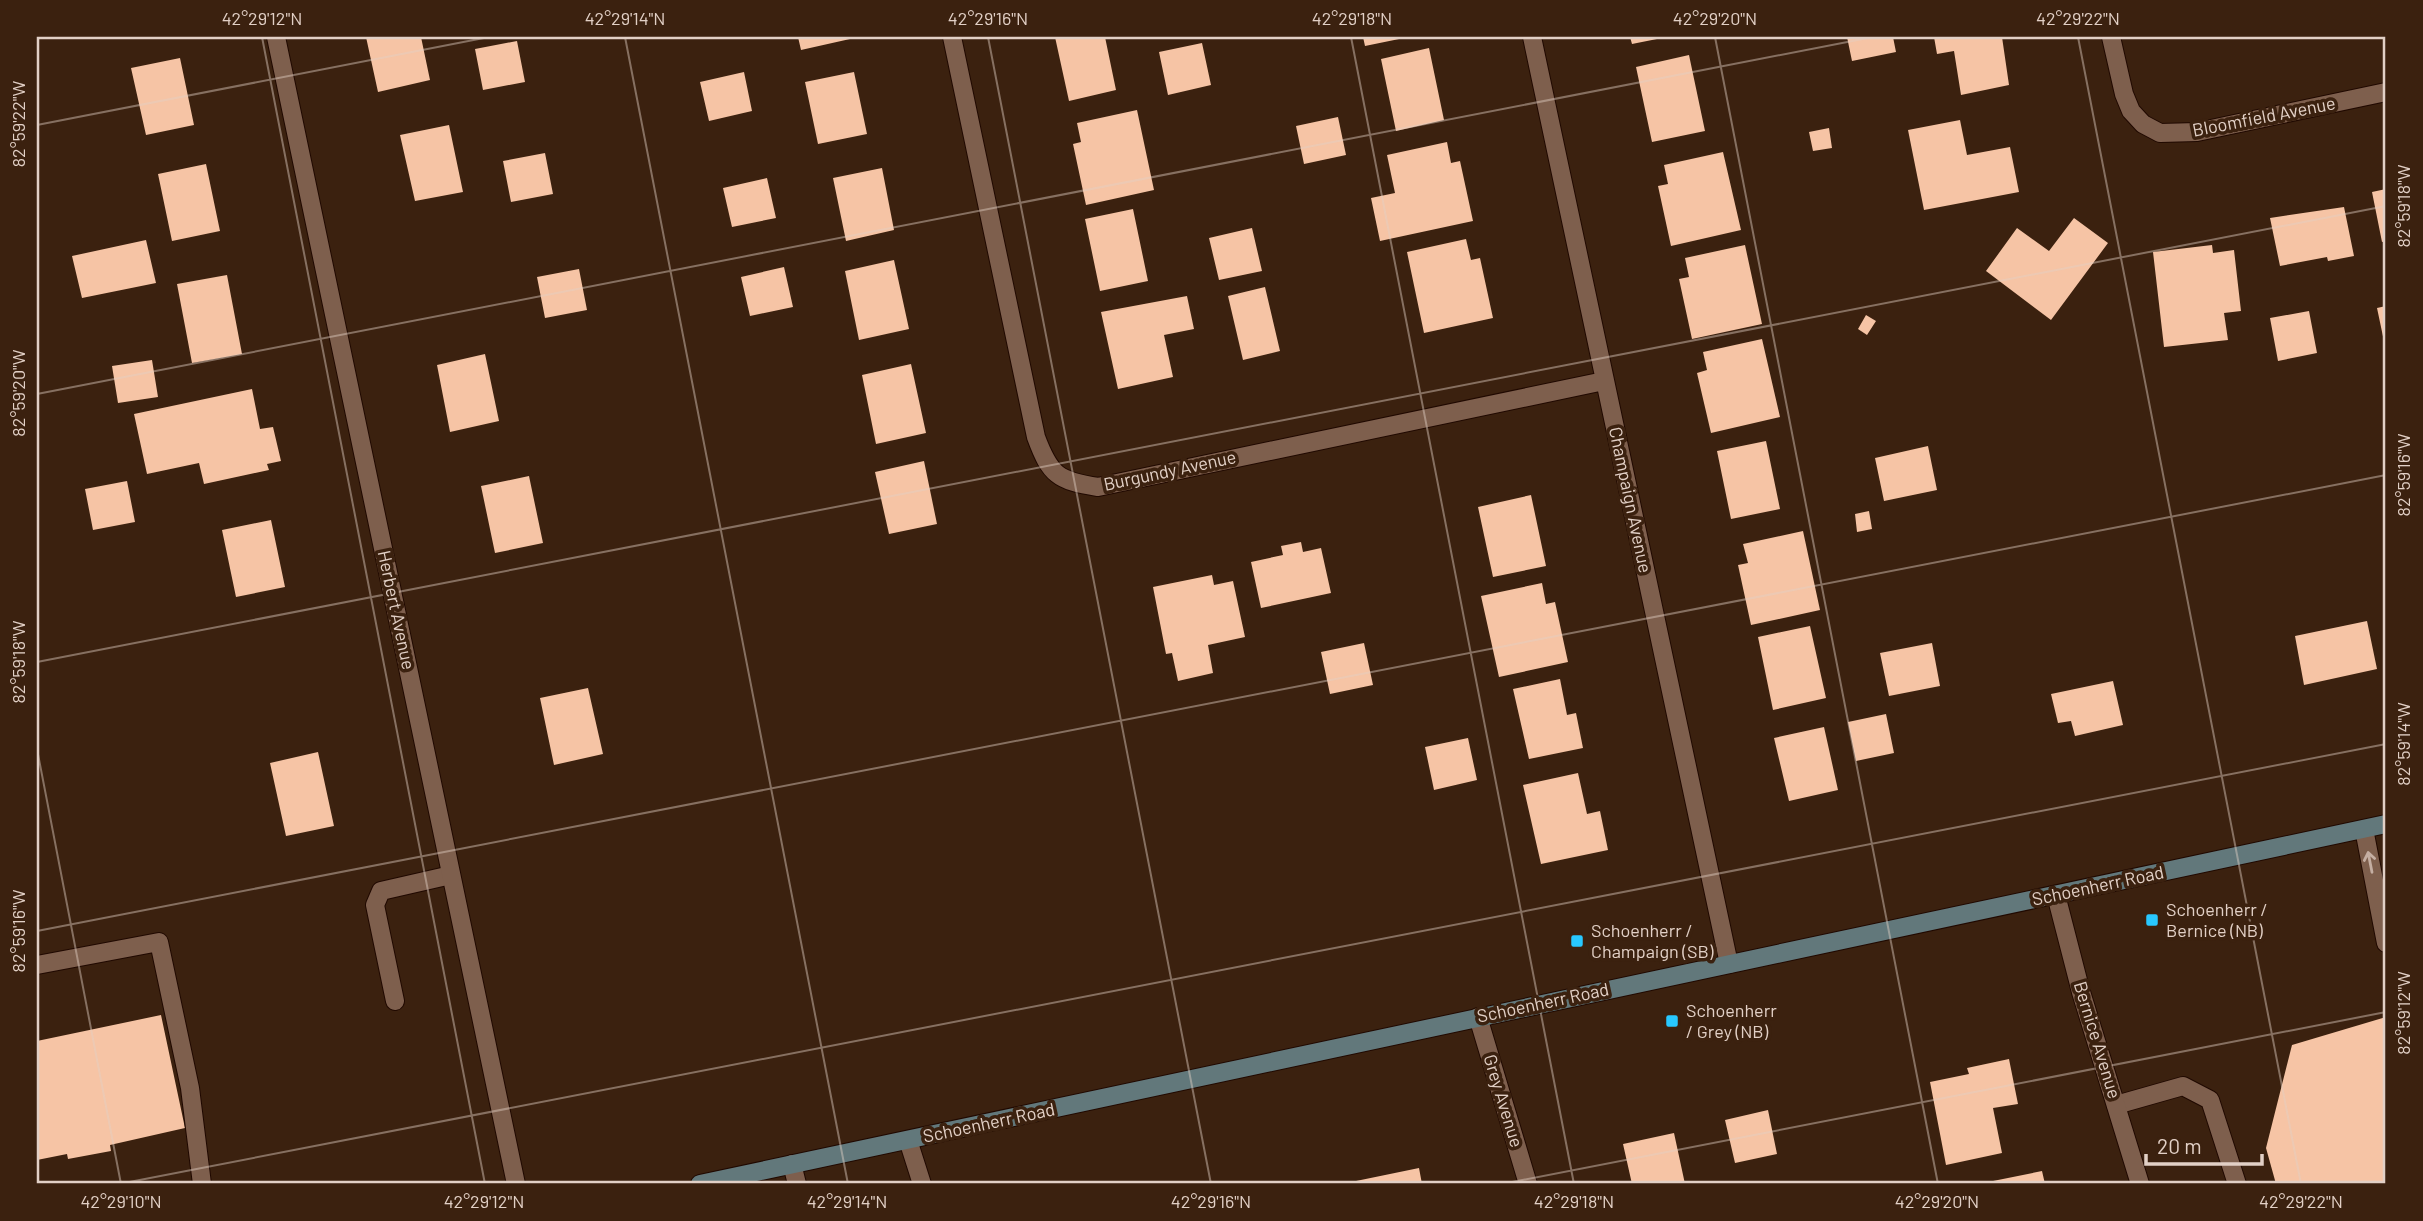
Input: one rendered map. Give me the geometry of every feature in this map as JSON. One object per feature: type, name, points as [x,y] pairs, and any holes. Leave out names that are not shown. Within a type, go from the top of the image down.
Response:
[{"type":"main road","name":"Schoenherr Road","points":[[701,1184],[2386,824]]},
{"type":"street","name":"Herbert Avenue","points":[[276,37],[516,1184]]},
{"type":"street","name":"Burgundy Avenue","points":[[952,37],[1036,437],[1046,464],[1066,482],[1098,487],[1604,381]]},
{"type":"street","name":"Champaign Avenue","points":[[1532,37],[1730,964]]},
{"type":"street","name":"Bloomfield Avenue","points":[[2111,37],[2124,94],[2131,111],[2143,124],[2160,133],[2178,135],[2386,92]]},
{"type":"street","points":[[2364,829],[2386,943]]},
{"type":"street","points":[[395,1002],[375,905],[381,891],[452,875]]},
{"type":"street","name":"Bernice Avenue","points":[[2056,895],[2140,1184]]},
{"type":"street","points":[[37,965],[159,942],[190,1088],[202,1184]]},
{"type":"street","name":"Grey Avenue","points":[[1478,1017],[1528,1184]]},
{"type":"street","points":[[2116,1105],[2183,1086],[2210,1100],[2237,1184]]},
{"type":"street","points":[[908,1140],[922,1184]]},
{"type":"street","points":[[792,1164],[797,1184]]},
{"type":"building","points":[[366,37],[421,37],[430,80],[378,92]]},
{"type":"building","points":[[798,37],[850,37],[850,39],[801,50]]},
{"type":"building","points":[[1055,37],[1105,37],[1116,90],[1069,101]]},
{"type":"building","points":[[1363,37],[1404,37],[1404,38],[1365,46]]},
{"type":"building","points":[[1630,37],[1661,37],[1662,38],[1632,44]]},
{"type":"building","points":[[1847,37],[1893,37],[1896,52],[1852,61]]},
{"type":"building","points":[[1934,37],[2002,37],[2009,85],[1961,95],[1954,51],[1937,54]]},
{"type":"building","points":[[517,41],[525,82],[483,90],[475,49]]},
{"type":"building","points":[[1202,43],[1211,85],[1168,95],[1159,52]]},
{"type":"building","points":[[1429,48],[1444,120],[1396,131],[1381,59]]},
{"type":"building","points":[[1689,55],[1705,131],[1652,142],[1636,67]]},
{"type":"building","points":[[180,58],[194,125],[146,135],[131,68]]},
{"type":"building","points":[[744,72],[752,111],[709,121],[700,82]]},
{"type":"building","points":[[854,72],[867,134],[818,144],[805,82]]},
{"type":"building","points":[[1137,110],[1154,190],[1086,205],[1073,144],[1081,142],[1077,123]]},
{"type":"building","points":[[1338,117],[1346,155],[1304,164],[1296,126]]},
{"type":"building","points":[[1960,120],[1967,155],[2010,147],[2019,192],[1924,210],[1908,130]]},
{"type":"building","points":[[449,125],[463,192],[415,201],[400,135]]},
{"type":"building","points":[[1829,128],[1832,148],[1813,151],[1809,132]]},
{"type":"building","points":[[1447,142],[1451,163],[1460,161],[1473,221],[1380,241],[1371,198],[1395,193],[1387,155]]},
{"type":"building","points":[[1723,152],[1741,230],[1671,246],[1658,186],[1668,184],[1664,165]]},
{"type":"building","points":[[545,153],[553,194],[511,202],[503,161]]},
{"type":"building","points":[[206,164],[220,231],[172,241],[158,174]]},
{"type":"building","points":[[882,168],[894,230],[846,241],[833,178]]},
{"type":"building","points":[[767,178],[776,218],[732,227],[723,188]]},
{"type":"building","points":[[2386,189],[2386,241],[2382,242],[2372,192]]},
{"type":"building","points":[[2344,207],[2354,256],[2328,261],[2327,257],[2280,266],[2270,218]]},
{"type":"building","points":[[1133,209],[1148,281],[1100,291],[1085,219]]},
{"type":"building","points":[[2074,218],[2108,243],[2051,320],[1986,271],[2017,228],[2049,251]]},
{"type":"building","points":[[1252,228],[1262,271],[1219,280],[1209,238]]},
{"type":"building","points":[[1466,239],[1471,260],[1480,258],[1493,318],[1424,333],[1407,252]]},
{"type":"building","points":[[146,240],[156,283],[82,298],[72,256]]},
{"type":"building","points":[[1745,245],[1762,324],[1692,339],[1679,279],[1689,277],[1685,258]]},
{"type":"building","points":[[2212,245],[2213,253],[2234,250],[2241,311],[2224,313],[2228,340],[2164,347],[2153,252]]},
{"type":"building","points":[[894,260],[909,329],[859,340],[845,271]]},
{"type":"building","points":[[784,267],[793,307],[750,316],[741,277]]},
{"type":"building","points":[[579,269],[587,310],[545,318],[537,277]]},
{"type":"building","points":[[227,275],[242,354],[192,363],[177,284]]},
{"type":"building","points":[[1265,287],[1280,351],[1243,360],[1228,296]]},
{"type":"building","points":[[1187,296],[1194,329],[1164,335],[1173,377],[1118,389],[1101,312]]},
{"type":"building","points":[[2386,306],[2386,346],[2385,346],[2377,308]]},
{"type":"building","points":[[2309,311],[2317,353],[2278,361],[2270,318]]},
{"type":"building","points":[[1866,315],[1876,321],[1867,335],[1858,329]]},
{"type":"building","points":[[1762,339],[1780,417],[1711,433],[1697,373],[1707,370],[1703,352]]},
{"type":"building","points":[[485,354],[499,421],[450,432],[437,365]]},
{"type":"building","points":[[152,360],[158,397],[118,403],[112,366]]},
{"type":"building","points":[[911,364],[926,433],[876,444],[862,375]]},
{"type":"building","points":[[252,389],[260,429],[273,427],[281,461],[267,464],[269,470],[204,484],[199,463],[147,474],[134,414]]},
{"type":"building","points":[[1766,441],[1780,509],[1731,519],[1717,451]]},
{"type":"building","points":[[1928,446],[1937,490],[1884,501],[1875,458]]},
{"type":"building","points":[[924,461],[937,524],[889,534],[875,472]]},
{"type":"building","points":[[529,476],[543,543],[495,553],[481,486]]},
{"type":"building","points":[[127,481],[135,522],[93,530],[85,489]]},
{"type":"building","points":[[1531,495],[1546,566],[1493,577],[1478,507]]},
{"type":"building","points":[[1869,511],[1872,529],[1857,532],[1855,514]]},
{"type":"building","points":[[271,520],[285,587],[236,597],[222,530]]},
{"type":"building","points":[[1803,531],[1820,610],[1751,625],[1738,565],[1748,563],[1743,544]]},
{"type":"building","points":[[1301,542],[1303,552],[1321,548],[1331,593],[1261,608],[1251,562],[1283,555],[1281,546]]},
{"type":"building","points":[[1212,575],[1214,585],[1233,581],[1245,637],[1208,645],[1213,673],[1178,681],[1172,653],[1166,654],[1153,587]]},
{"type":"building","points":[[1542,583],[1546,604],[1555,602],[1568,662],[1499,677],[1481,596]]},
{"type":"building","points":[[2367,621],[2377,669],[2304,685],[2295,636]]},
{"type":"building","points":[[1810,626],[1826,698],[1773,710],[1758,637]]},
{"type":"building","points":[[1364,643],[1373,685],[1330,694],[1321,652]]},
{"type":"building","points":[[1932,643],[1940,686],[1889,696],[1880,653]]},
{"type":"building","points":[[1560,679],[1567,715],[1576,713],[1583,748],[1529,759],[1513,689]]},
{"type":"building","points":[[2113,681],[2123,725],[2075,736],[2071,721],[2058,723],[2051,694]]},
{"type":"building","points":[[588,688],[603,754],[554,765],[540,698]]},
{"type":"building","points":[[1886,714],[1894,753],[1856,761],[1848,722]]},
{"type":"building","points":[[1824,727],[1838,790],[1789,801],[1774,738]]},
{"type":"building","points":[[1468,738],[1477,780],[1434,790],[1425,747]]},
{"type":"building","points":[[318,752],[334,826],[286,836],[270,763]]},
{"type":"building","points":[[1578,773],[1587,814],[1600,811],[1608,850],[1541,864],[1523,785]]},
{"type":"building","points":[[161,1015],[185,1128],[110,1145],[111,1151],[68,1159],[67,1154],[37,1160],[37,1041]]},
{"type":"building","points":[[2386,1017],[2386,1184],[2276,1184],[2266,1148],[2292,1045]]},
{"type":"building","points":[[2009,1059],[2018,1104],[1993,1108],[2002,1153],[1946,1165],[1930,1082],[1969,1074],[1967,1068]]},
{"type":"building","points":[[1768,1110],[1777,1154],[1735,1163],[1725,1120]]},
{"type":"building","points":[[1674,1133],[1685,1184],[1632,1184],[1623,1144]]},
{"type":"building","points":[[1419,1168],[1422,1184],[1356,1184],[1356,1181]]},
{"type":"building","points":[[2042,1171],[2045,1184],[1994,1184],[1993,1181]]},
{"type":"place","name":"Schoenherr / Bernice (NB)","points":[[2152,920]]},
{"type":"place","name":"Schoenherr / Champaign (SB)","points":[[1577,941]]},
{"type":"place","name":"Schoenherr / Grey (NB)","points":[[1672,1021]]}]
